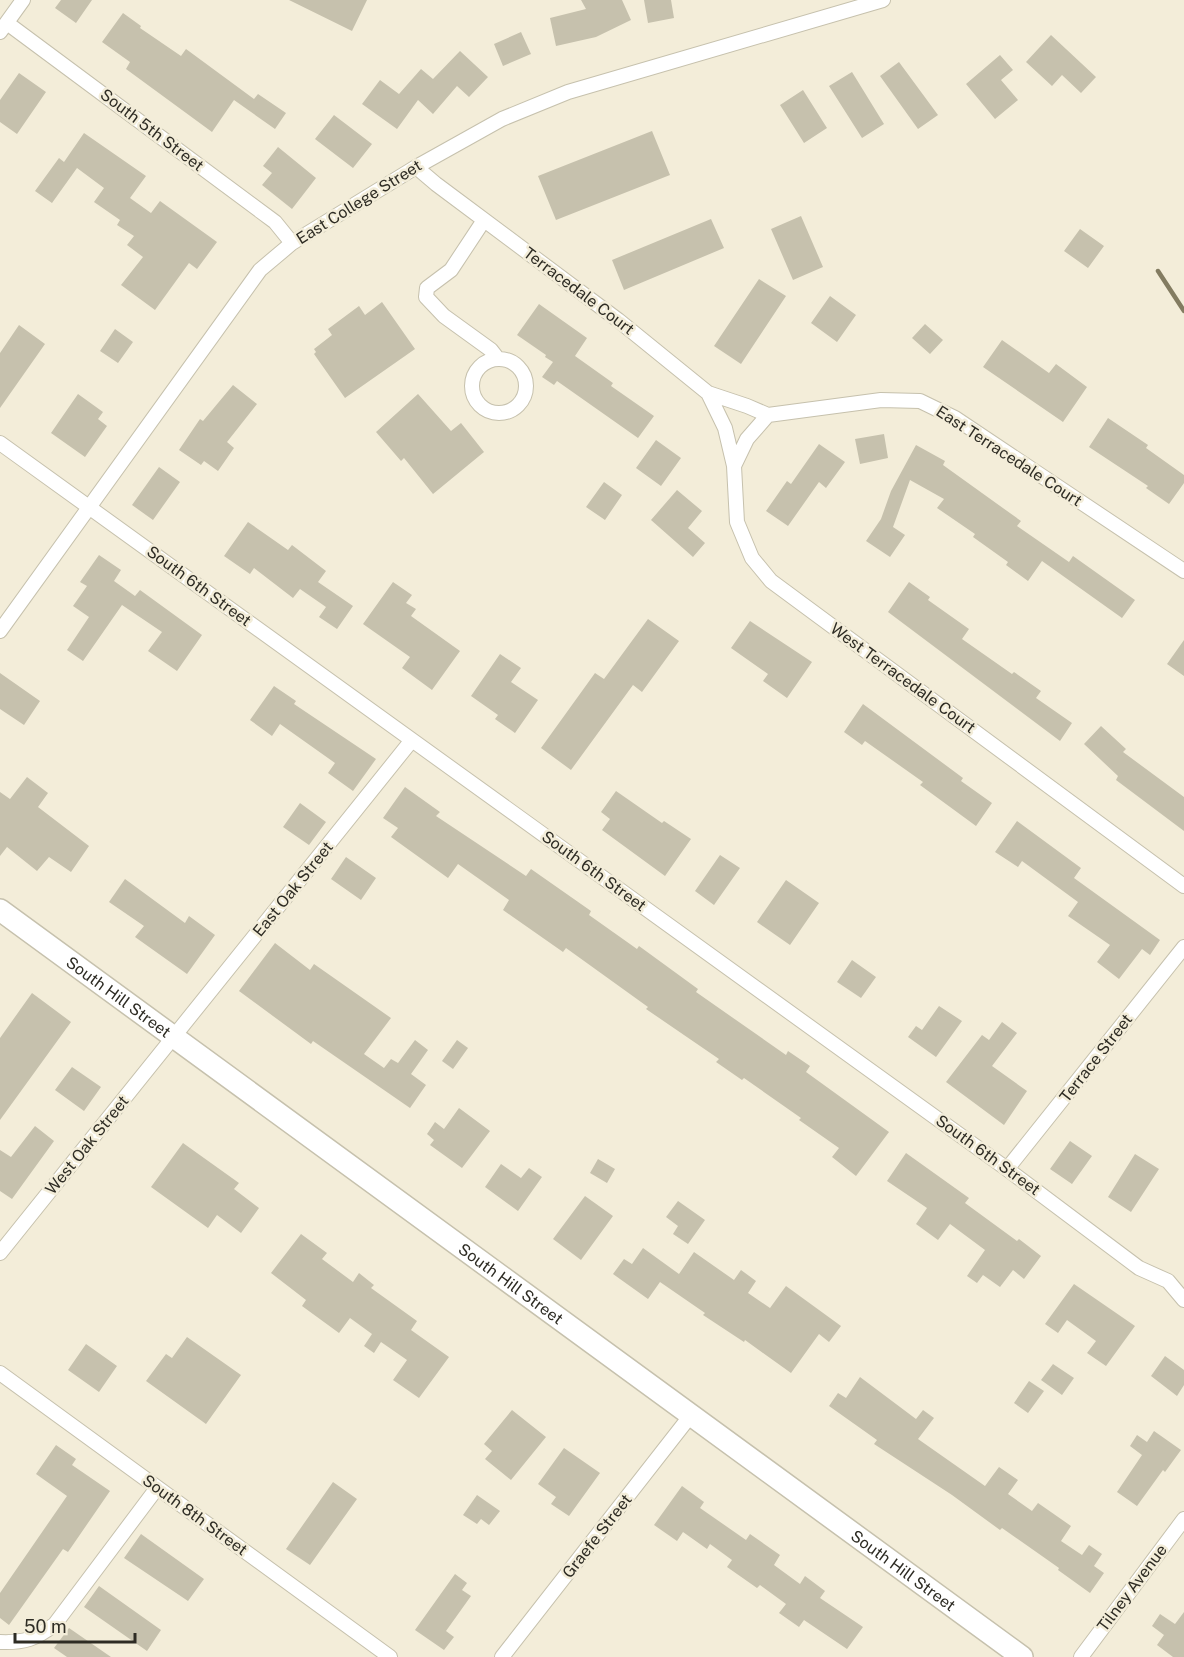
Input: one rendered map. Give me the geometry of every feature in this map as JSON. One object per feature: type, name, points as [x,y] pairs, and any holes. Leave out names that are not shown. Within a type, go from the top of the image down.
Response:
[{"type":"main road","name":"South Hill Street","points":[[0,910],[1022,1657]]},
{"type":"street","points":[[3,28],[23,0]]},
{"type":"street","name":"East College Street","points":[[0,631],[260,270],[292,243],[416,167],[502,119],[568,92],[883,0]]},
{"type":"street","name":"South 5th Street","points":[[3,28],[275,222],[292,243]]},
{"type":"street","name":"Terracedale Court","points":[[416,167],[618,320],[708,393],[747,406],[768,416]]},
{"type":"street","points":[[484,220],[451,270],[427,288],[426,297],[444,316],[491,350],[498,359],[516,364],[522,370],[526,387],[521,403],[514,409],[498,414],[481,407],[472,391],[472,381],[481,365],[489,360],[498,359]]},
{"type":"street","points":[[708,393],[725,428],[734,466]]},
{"type":"street","name":"East Terracedale Court","points":[[768,416],[881,400],[920,401],[955,418],[1184,570]]},
{"type":"street","name":"West Terracedale Court","points":[[768,416],[747,439],[734,466],[737,522],[752,558],[771,581],[1184,886]]},
{"type":"street","name":"South 6th Street","points":[[0,443],[1007,1168],[1139,1268],[1168,1281],[1184,1300]]},
{"type":"street","name":"East Oak Street","points":[[174,1038],[412,740]]},
{"type":"street","name":"Terrace Street","points":[[1007,1168],[1184,946]]},
{"type":"street","name":"West Oak Street","points":[[0,1253],[174,1038]]},
{"type":"street","points":[[1168,1281],[1184,1284]]},
{"type":"street","name":"South 8th Street","points":[[0,1373],[390,1657]]},
{"type":"street","name":"Graefe Street","points":[[502,1657],[691,1415]]},
{"type":"street","points":[[0,1642],[20,1642],[40,1636],[55,1624],[157,1488]]},
{"type":"street","name":"Tilney Avenue","points":[[1081,1657],[1184,1519]]},
{"type":"building","points":[[61,0],[92,0],[76,23],[55,8]]},
{"type":"building","points":[[289,0],[367,0],[352,31]]},
{"type":"building","points":[[581,0],[622,0],[631,20],[596,37],[556,46],[550,18],[586,9]]},
{"type":"building","points":[[644,0],[671,0],[674,18],[648,23]]},
{"type":"building","points":[[123,13],[141,26],[140,28],[181,56],[186,49],[254,99],[258,94],[286,113],[275,129],[234,100],[212,132],[126,69],[130,62],[102,42]]},
{"type":"building","points":[[521,32],[531,54],[503,66],[494,44]]},
{"type":"building","points":[[1051,35],[1096,77],[1081,93],[1062,75],[1052,86],[1026,62]]},
{"type":"building","points":[[460,51],[488,77],[469,97],[457,86],[433,114],[418,100],[397,129],[362,104],[380,80],[399,94],[421,69],[433,79]]},
{"type":"building","points":[[1000,55],[1013,70],[1001,80],[1018,100],[995,119],[966,84]]},
{"type":"building","points":[[899,62],[938,115],[918,129],[880,76]]},
{"type":"building","points":[[852,72],[884,124],[862,138],[829,86]]},
{"type":"building","points":[[19,73],[46,92],[17,134],[0,122],[0,100]]},
{"type":"building","points":[[803,90],[827,128],[804,143],[780,105]]},
{"type":"building","points":[[334,115],[372,144],[353,168],[315,139]]},
{"type":"building","points":[[652,131],[670,175],[556,220],[538,176]]},
{"type":"building","points":[[84,133],[146,176],[130,198],[151,213],[160,201],[217,242],[197,269],[189,263],[155,310],[121,285],[143,257],[127,245],[134,236],[117,225],[120,220],[94,202],[104,188],[77,168],[52,203],[35,191],[59,158],[64,162]]},
{"type":"building","points":[[278,147],[316,178],[292,209],[262,185],[272,173],[263,166]]},
{"type":"building","points":[[801,216],[823,267],[793,280],[771,229]]},
{"type":"building","points":[[711,219],[724,248],[624,290],[612,260]]},
{"type":"building","points":[[1080,229],[1104,246],[1088,268],[1064,251]]},
{"type":"building","points":[[759,279],[786,296],[741,364],[714,346]]},
{"type":"building","points":[[830,296],[856,315],[837,342],[811,323]]},
{"type":"building","points":[[382,302],[415,349],[345,398],[314,354],[316,352],[314,349],[332,335],[328,329],[359,306],[365,315]]},
{"type":"building","points":[[539,304],[587,338],[575,356],[613,383],[611,386],[654,416],[638,438],[557,381],[554,385],[542,377],[553,362],[517,335]]},
{"type":"building","points":[[925,324],[943,340],[930,354],[912,338]]},
{"type":"building","points":[[19,325],[45,344],[0,408],[0,353]]},
{"type":"building","points":[[115,329],[133,342],[118,363],[100,351]]},
{"type":"building","points":[[1002,340],[1049,373],[1056,364],[1087,387],[1063,422],[983,367]]},
{"type":"building","points":[[233,385],[257,404],[227,442],[234,448],[218,471],[204,461],[201,465],[179,450],[200,419],[203,421]]},
{"type":"building","points":[[78,394],[103,412],[98,419],[107,426],[85,457],[51,433]]},
{"type":"building","points":[[418,394],[451,431],[461,423],[484,452],[433,494],[404,458],[401,461],[376,432]]},
{"type":"building","points":[[1108,418],[1148,445],[1146,448],[1184,475],[1184,483],[1169,504],[1146,488],[1148,486],[1089,447]]},
{"type":"building","points":[[884,434],[888,458],[860,464],[855,439]]},
{"type":"building","points":[[656,440],[681,458],[661,486],[636,468]]},
{"type":"building","points":[[819,444],[845,462],[826,488],[819,482],[788,526],[766,511],[787,481],[791,484]]},
{"type":"building","points":[[916,445],[945,461],[943,465],[1021,521],[1017,526],[1069,562],[1073,556],[1135,600],[1122,618],[1042,561],[1028,581],[1006,565],[1008,562],[973,537],[975,534],[937,508],[944,499],[910,480],[893,527],[905,535],[890,557],[866,541],[881,519],[891,491]]},
{"type":"building","points":[[159,467],[180,482],[153,520],[132,505]]},
{"type":"building","points":[[604,482],[622,495],[605,520],[586,507]]},
{"type":"building","points":[[677,490],[702,511],[688,528],[705,543],[693,557],[651,520]]},
{"type":"building","points":[[248,522],[288,550],[292,545],[326,571],[318,582],[353,606],[337,629],[319,617],[326,607],[300,589],[293,598],[254,568],[250,574],[224,556]]},
{"type":"building","points":[[99,555],[121,570],[114,581],[135,596],[140,590],[202,635],[177,671],[148,651],[162,632],[122,605],[83,661],[67,650],[89,617],[73,606],[87,586],[80,582]]},
{"type":"building","points":[[393,582],[412,595],[406,603],[416,609],[411,616],[460,651],[432,690],[402,668],[410,657],[363,624]]},
{"type":"building","points":[[909,582],[930,597],[928,600],[969,629],[962,639],[1041,691],[1036,698],[1072,723],[1060,741],[888,612]]},
{"type":"building","points":[[648,619],[679,641],[642,692],[633,685],[571,770],[541,748],[595,673],[604,679]]},
{"type":"building","points":[[750,621],[812,662],[787,698],[763,681],[768,674],[731,648]]},
{"type":"building","points":[[1184,640],[1184,676],[1167,664]]},
{"type":"building","points":[[500,654],[521,668],[511,682],[538,700],[515,733],[495,719],[498,715],[471,696]]},
{"type":"building","points":[[0,673],[40,701],[24,725],[0,709]]},
{"type":"building","points":[[274,686],[296,701],[294,704],[376,759],[353,791],[328,773],[335,763],[280,724],[272,736],[250,720]]},
{"type":"building","points":[[863,704],[963,778],[961,781],[992,803],[976,826],[920,785],[923,782],[865,741],[862,745],[844,732]]},
{"type":"building","points":[[1101,726],[1126,749],[1123,752],[1184,797],[1184,831],[1116,780],[1118,776],[1084,744]]},
{"type":"building","points":[[27,777],[48,793],[38,807],[89,846],[71,872],[49,857],[37,871],[7,847],[0,856],[0,792],[10,799]]},
{"type":"building","points":[[405,787],[440,812],[436,816],[526,876],[531,869],[591,911],[589,915],[637,949],[639,946],[698,989],[696,992],[786,1055],[788,1051],[810,1066],[806,1072],[889,1132],[856,1176],[832,1157],[839,1148],[799,1120],[801,1118],[744,1078],[742,1080],[716,1062],[719,1059],[646,1009],[648,1007],[566,948],[563,952],[503,910],[509,900],[458,864],[448,878],[391,837],[398,828],[383,818]]},
{"type":"building","points":[[616,791],[662,823],[664,821],[691,839],[665,876],[602,830],[610,819],[601,812]]},
{"type":"building","points":[[300,803],[326,822],[309,845],[283,827]]},
{"type":"building","points":[[1017,821],[1081,868],[1074,878],[1160,940],[1150,955],[1142,949],[1119,979],[1097,962],[1110,945],[1068,916],[1078,902],[1022,861],[1018,867],[995,852]]},
{"type":"building","points":[[720,855],[740,868],[714,905],[695,891]]},
{"type":"building","points":[[346,857],[376,878],[361,900],[331,879]]},
{"type":"building","points":[[125,879],[185,923],[189,916],[215,935],[187,974],[135,937],[144,926],[109,902]]},
{"type":"building","points":[[786,880],[819,903],[790,945],[757,922]]},
{"type":"building","points":[[275,943],[310,970],[314,964],[391,1018],[364,1054],[384,1068],[391,1059],[398,1063],[415,1040],[428,1050],[411,1074],[426,1085],[410,1108],[313,1041],[311,1044],[239,991]]},
{"type":"building","points":[[852,960],[876,977],[861,998],[837,982]]},
{"type":"building","points":[[32,993],[71,1022],[0,1120],[0,1038]]},
{"type":"building","points":[[939,1006],[962,1021],[936,1057],[908,1037],[916,1026],[922,1030]]},
{"type":"building","points":[[1002,1022],[1017,1033],[992,1066],[1027,1091],[1004,1125],[946,1082],[982,1035],[989,1040]]},
{"type":"building","points":[[457,1040],[468,1048],[453,1069],[442,1061]]},
{"type":"building","points":[[72,1067],[101,1087],[84,1111],[55,1090]]},
{"type":"building","points":[[459,1108],[490,1131],[462,1168],[430,1145],[434,1140],[427,1134],[435,1122],[444,1129]]},
{"type":"building","points":[[35,1126],[54,1141],[12,1199],[0,1191],[0,1150],[11,1157]]},
{"type":"building","points":[[1070,1141],[1092,1156],[1072,1184],[1050,1169]]},
{"type":"building","points":[[183,1143],[239,1183],[234,1189],[259,1208],[241,1233],[217,1215],[208,1228],[151,1187]]},
{"type":"building","points":[[906,1153],[969,1198],[965,1203],[1041,1256],[1024,1279],[1013,1270],[1000,1287],[983,1275],[977,1283],[967,1276],[985,1250],[950,1224],[938,1240],[916,1224],[927,1208],[887,1181]]},
{"type":"building","points":[[1135,1154],[1159,1169],[1131,1212],[1108,1197]]},
{"type":"building","points":[[598,1159],[615,1169],[607,1183],[590,1173]]},
{"type":"building","points":[[501,1164],[521,1178],[529,1168],[542,1177],[518,1211],[485,1187]]},
{"type":"building","points":[[585,1196],[613,1216],[581,1260],[553,1239]]},
{"type":"building","points":[[678,1201],[705,1220],[688,1244],[673,1234],[678,1226],[666,1217]]},
{"type":"building","points":[[301,1234],[327,1253],[322,1259],[353,1282],[359,1273],[374,1285],[371,1288],[417,1321],[411,1330],[449,1357],[419,1398],[393,1380],[407,1360],[381,1342],[374,1353],[364,1346],[372,1334],[350,1318],[339,1333],[302,1306],[306,1300],[271,1273]]},
{"type":"building","points":[[643,1248],[679,1274],[694,1252],[734,1280],[741,1270],[756,1281],[748,1293],[770,1308],[786,1286],[841,1326],[829,1342],[819,1334],[791,1373],[745,1340],[744,1342],[703,1315],[705,1313],[660,1282],[648,1299],[613,1274],[624,1259],[632,1264]]},
{"type":"building","points":[[1074,1284],[1135,1326],[1106,1366],[1087,1353],[1096,1341],[1067,1320],[1058,1333],[1045,1324]]},
{"type":"building","points":[[187,1337],[241,1375],[206,1424],[146,1381],[166,1354],[172,1358]]},
{"type":"building","points":[[86,1344],[117,1366],[99,1392],[68,1370]]},
{"type":"building","points":[[1165,1356],[1184,1370],[1184,1385],[1177,1396],[1151,1376]]},
{"type":"building","points":[[1053,1364],[1074,1378],[1062,1395],[1041,1380]]},
{"type":"building","points":[[860,1377],[916,1419],[923,1410],[934,1418],[918,1439],[985,1486],[999,1467],[1018,1480],[1008,1494],[1032,1511],[1038,1503],[1071,1526],[1061,1541],[1082,1555],[1089,1545],[1102,1554],[1094,1566],[1104,1573],[1090,1593],[1002,1528],[1000,1530],[952,1495],[874,1444],[877,1440],[829,1406],[838,1393],[846,1398]]},
{"type":"building","points":[[1029,1381],[1044,1391],[1028,1413],[1014,1403]]},
{"type":"building","points":[[512,1410],[546,1437],[511,1480],[485,1459],[492,1451],[484,1444]]},
{"type":"building","points":[[1154,1431],[1181,1450],[1137,1506],[1117,1492],[1142,1455],[1130,1446],[1137,1435],[1147,1442]]},
{"type":"building","points":[[56,1445],[76,1459],[72,1465],[110,1491],[68,1552],[63,1549],[9,1625],[0,1618],[0,1593],[67,1496],[36,1474]]},
{"type":"building","points":[[564,1448],[600,1473],[569,1516],[551,1504],[556,1497],[538,1484]]},
{"type":"building","points":[[333,1482],[357,1499],[310,1565],[286,1549]]},
{"type":"building","points":[[682,1486],[704,1502],[700,1508],[746,1540],[750,1534],[780,1555],[774,1565],[800,1584],[805,1576],[825,1591],[820,1598],[863,1627],[847,1649],[804,1620],[799,1627],[779,1613],[786,1604],[760,1585],[757,1588],[727,1567],[732,1560],[710,1544],[707,1549],[683,1532],[677,1541],[654,1525]]},
{"type":"building","points":[[477,1495],[500,1511],[489,1525],[481,1519],[477,1524],[463,1515]]},
{"type":"building","points":[[141,1534],[204,1579],[188,1601],[124,1558]]},
{"type":"building","points":[[455,1574],[467,1583],[462,1590],[471,1596],[446,1631],[454,1637],[444,1650],[415,1630]]},
{"type":"building","points":[[99,1586],[161,1630],[147,1651],[84,1607]]},
{"type":"building","points":[[1184,1612],[1184,1657],[1173,1657],[1157,1645],[1164,1635],[1152,1626],[1160,1614],[1175,1624]]},
{"type":"building","points":[[69,1628],[111,1657],[67,1657],[54,1648]]},
{"type":"waterway","points":[[1158,271],[1184,311]]}]
